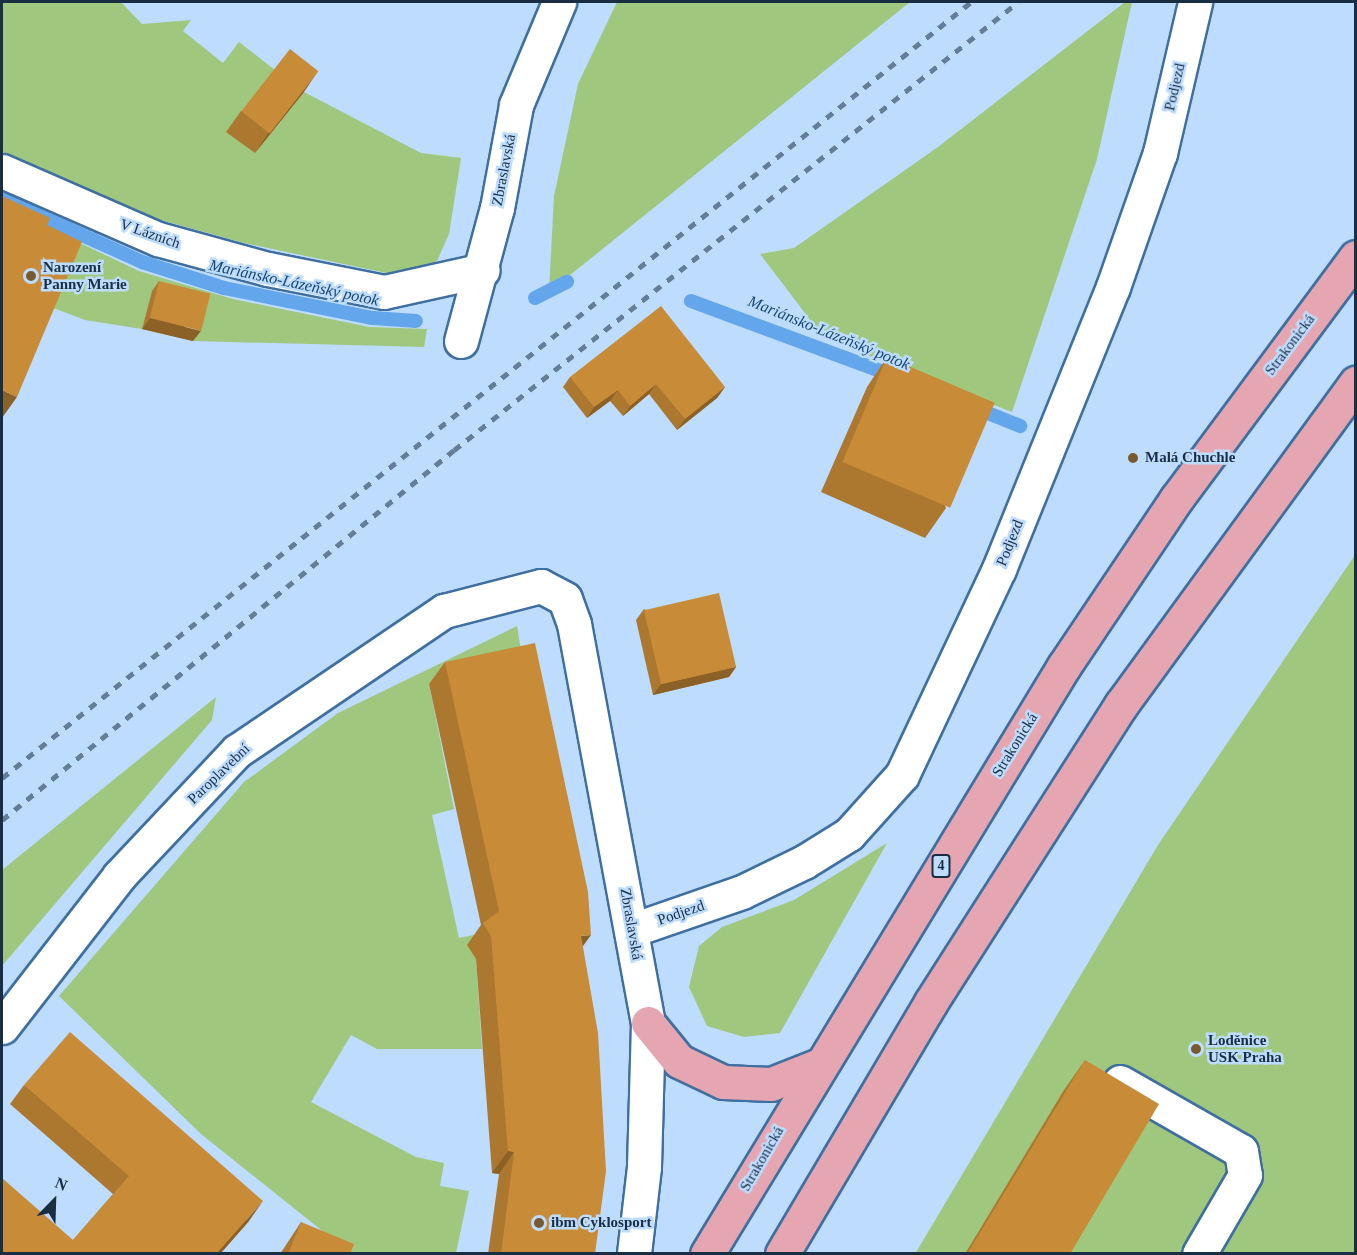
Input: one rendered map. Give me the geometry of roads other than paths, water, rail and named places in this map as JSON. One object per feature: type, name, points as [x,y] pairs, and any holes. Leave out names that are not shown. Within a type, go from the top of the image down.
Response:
[{"type":"main road","name":"Strakonická","points":[[707,1254],[817,1066],[1064,666],[1177,498],[1356,257]]},
{"type":"main road","points":[[782,1254],[931,1002],[1121,705],[1356,382]]},
{"type":"main road","points":[[648,1023],[679,1061],[723,1082],[771,1084],[817,1066]]},
{"type":"street","name":"Zbraslavská","points":[[460,341],[483,270],[516,105],[559,2]]},
{"type":"street","name":"Podjezd","points":[[632,930],[742,892],[804,862],[849,834],[902,775],[999,569],[1113,287],[1160,153],[1195,2]]},
{"type":"street","name":"V Lázních","points":[[2,171],[158,239],[268,269],[384,292],[483,270]]},
{"type":"street","name":"Paroplavební","points":[[2,1027],[119,876],[237,751],[444,611],[541,586],[565,599]]},
{"type":"street","name":"Zbraslavská","points":[[565,599],[574,624],[648,1023],[644,1167],[634,1254]]},
{"type":"street","points":[[1097,1070],[1241,1151],[1245,1175],[1199,1254]]},
{"type":"waterway","name":"Mariánsko-Lázeňský potok","points":[[2,199],[142,262],[224,288],[373,318],[416,321]]},
{"type":"waterway","name":"Mariánsko-Lázeňský potok","points":[[535,298],[567,282]]},
{"type":"waterway","name":"Mariánsko-Lázeňský potok","points":[[691,301],[894,376]]},
{"type":"waterway","name":"Mariánsko-Lázeňský potok","points":[[973,407],[1020,426]]},
{"type":"railway","points":[[2,778],[971,2]]},
{"type":"railway","points":[[2,820],[454,450],[1018,2]]},
{"type":"place","name":"Narození Panny Marie","points":[[31,276]]},
{"type":"place","name":"Malá Chuchle","points":[[1133,458]]},
{"type":"place","name":"Loděnice USK Praha","points":[[1196,1049]]},
{"type":"place","name":"ibm Cyklosport","points":[[539,1223]]}]
